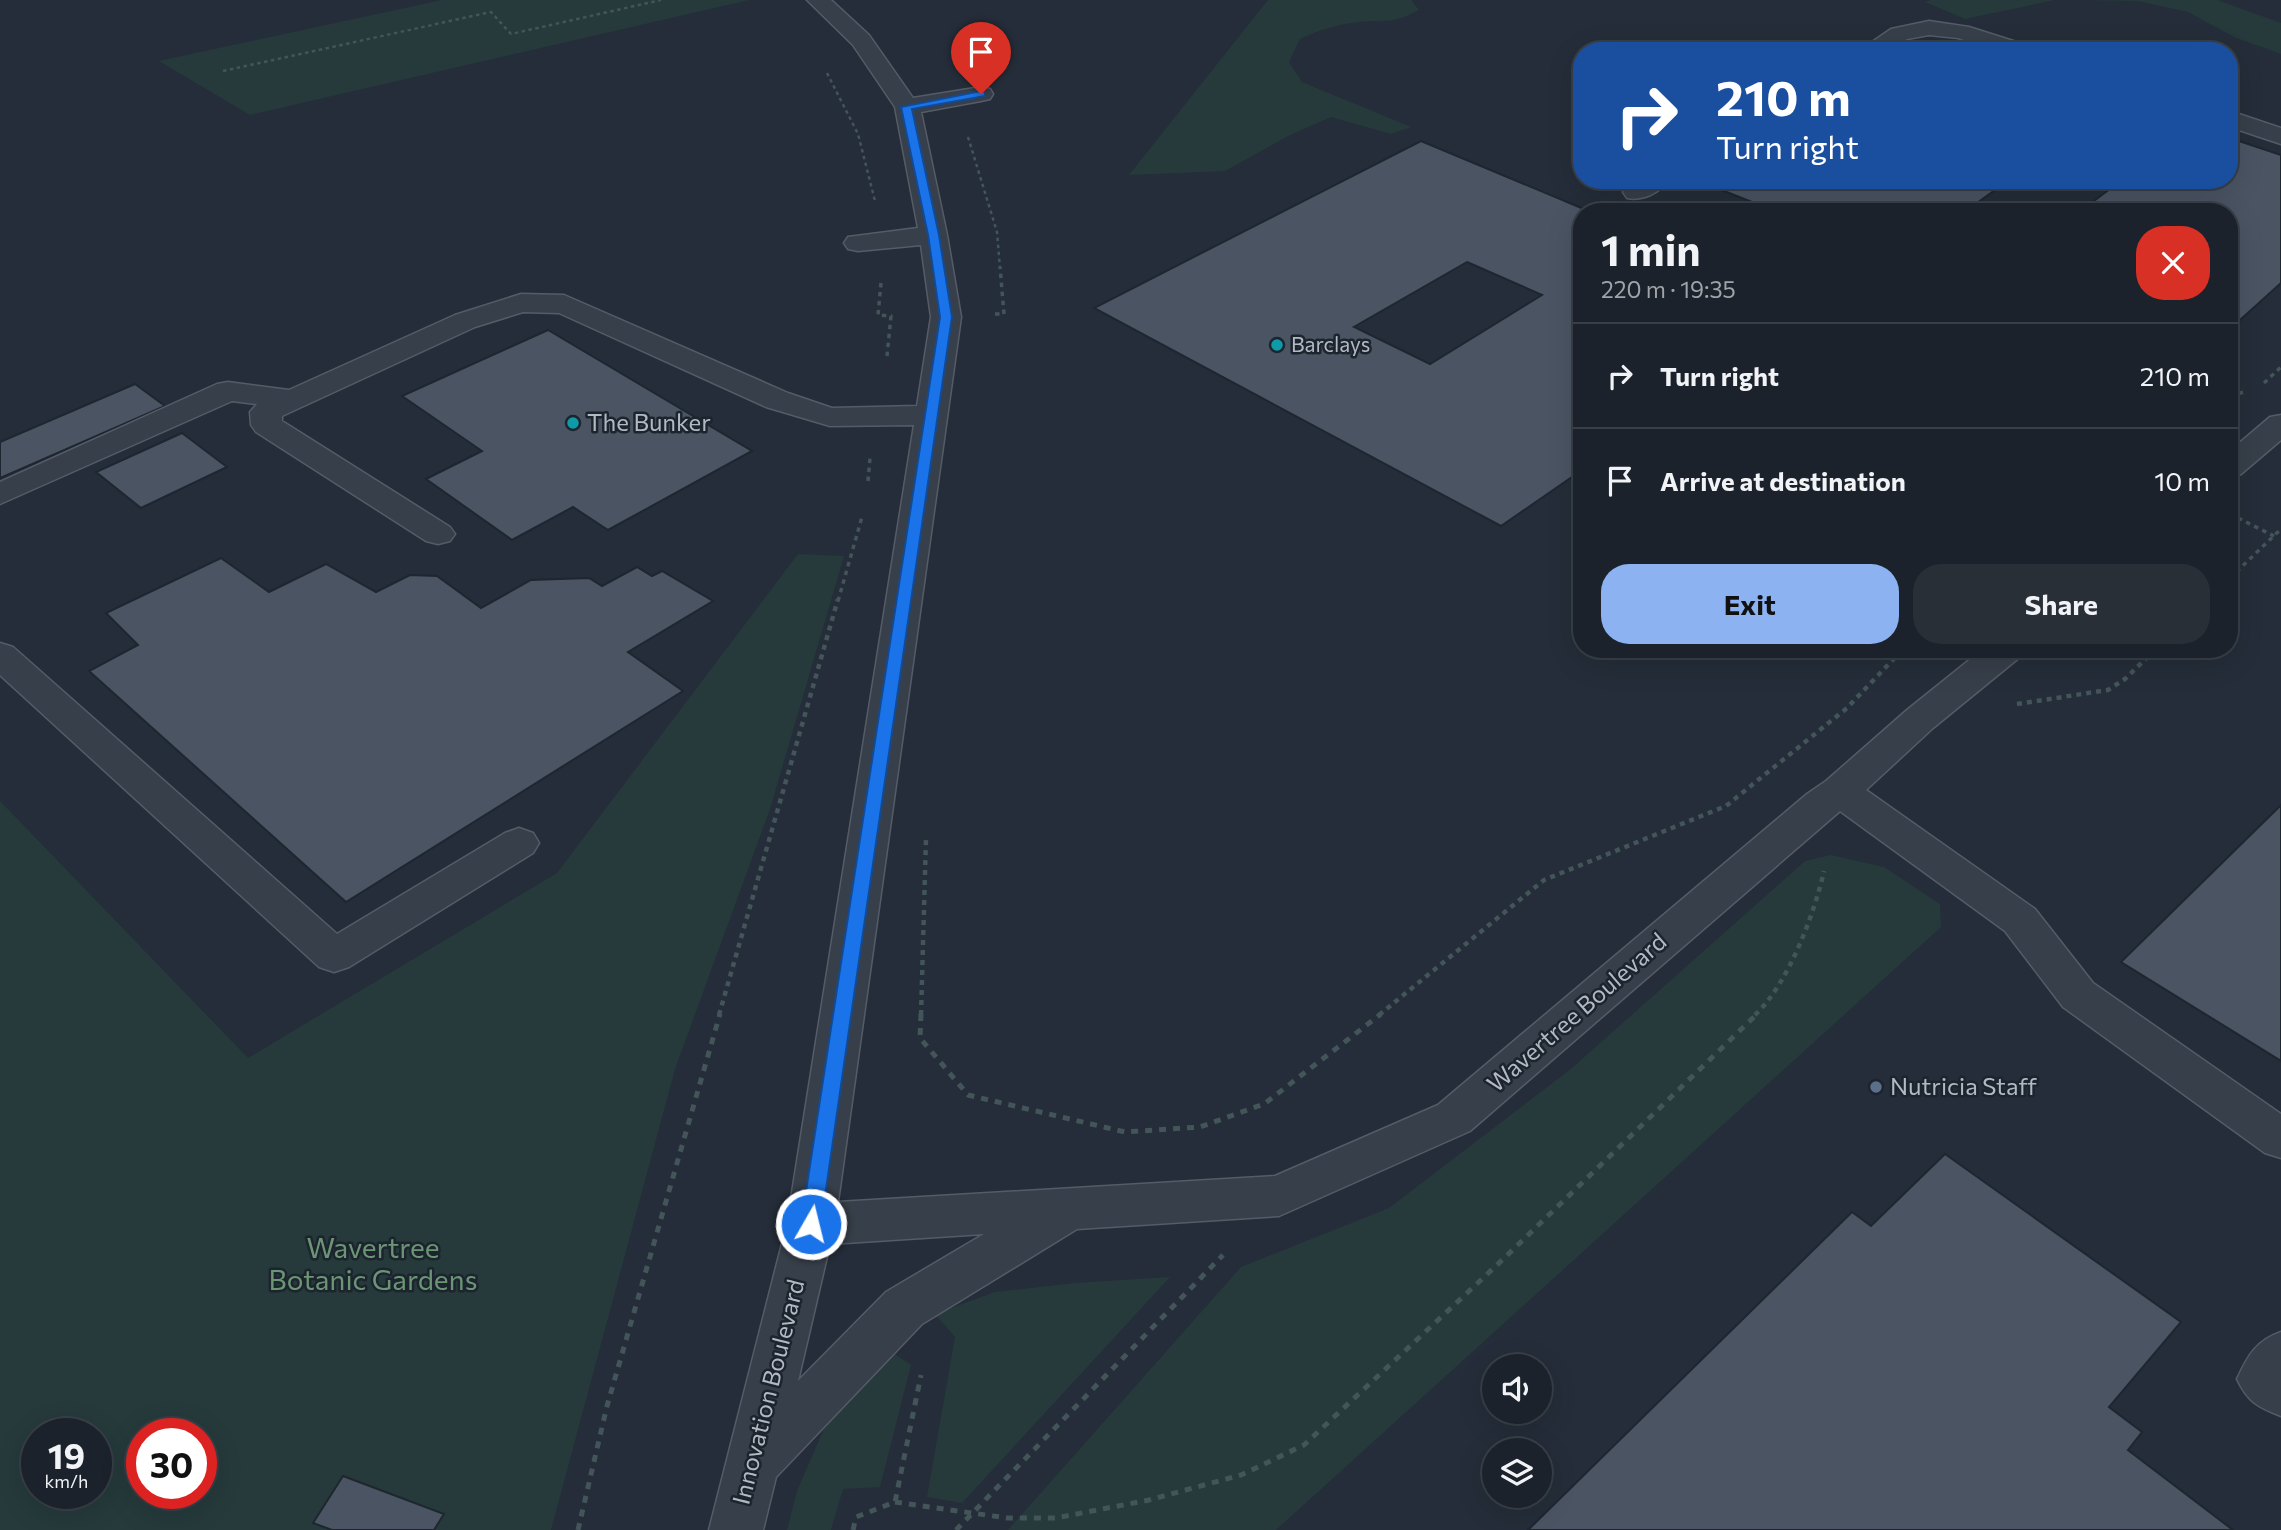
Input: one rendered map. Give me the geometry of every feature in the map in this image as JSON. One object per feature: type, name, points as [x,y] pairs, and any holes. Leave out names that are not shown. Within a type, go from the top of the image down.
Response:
[{"type":"street","name":"Innovation Boulevard","points":[[736,1530],[811,1224],[946,317],[933,235],[906,107],[861,40],[818,0]]},
{"type":"street","points":[[1885,42],[1899,33],[1923,28],[1959,30],[1994,42]]},
{"type":"street","points":[[906,107],[981,94]]},
{"type":"street","points":[[2238,122],[2281,136]]},
{"type":"street","points":[[869,242],[933,235]]},
{"type":"street","points":[[438,534],[267,425],[267,412],[465,321],[521,303],[564,304],[777,400],[830,417],[932,415]]},
{"type":"street","points":[[0,494],[228,391],[293,400]]},
{"type":"street","points":[[2238,460],[2281,424]]},
{"type":"street","points":[[0,655],[334,956],[519,842]]},
{"type":"street","name":"Wavertree Boulevard","points":[[811,1224],[1279,1196],[1454,1118],[1920,719],[1996,658]]},
{"type":"street","points":[[1830,797],[2020,920],[2078,995],[2281,1139]]},
{"type":"street","name":"Wavertree Boulevard","points":[[750,1466],[904,1308],[1069,1209]]},
{"type":"street","points":[[2281,1355],[2263,1379],[2281,1392]]},
{"type":"path","points":[[223,71],[491,12],[511,34],[661,0]]},
{"type":"path","points":[[821,64],[858,134],[878,214],[869,242],[882,264],[878,315],[891,317],[868,484]]},
{"type":"path","points":[[955,99],[997,232],[1004,314],[993,314]]},
{"type":"path","points":[[578,1530],[607,1406],[865,508]]},
{"type":"path","points":[[2238,518],[2274,536]]},
{"type":"path","points":[[2238,570],[2281,529]]},
{"type":"path","points":[[926,835],[920,1038],[968,1095],[1125,1132],[1200,1127],[1264,1104],[1355,1035],[1544,880],[1726,806],[1847,708],[1894,658]]},
{"type":"path","points":[[2014,704],[2108,690],[2125,679],[2147,658]]},
{"type":"path","points":[[895,1502],[1007,1518],[1056,1518],[1149,1500],[1241,1475],[1304,1444],[1497,1265],[1771,1000],[1815,907],[1833,834],[1830,797]]},
{"type":"path","points":[[956,1530],[1279,1196]]},
{"type":"green space","points":[[442,0],[749,0],[250,115],[159,61]]},
{"type":"green space","points":[[1268,0],[1411,0],[1419,10],[1402,18],[1344,24],[1300,39],[1289,62],[1302,82],[1411,127],[1391,134],[1331,117],[1290,135],[1225,171],[1129,175]]},
{"type":"green space","points":[[2055,0],[1965,19],[1925,2]]},
{"type":"green space","points":[[2078,0],[2217,0],[2281,23],[2281,54],[2234,37],[2188,12],[2138,1]]},
{"type":"green space","name":"Wavertree Botanic Gardens","points":[[798,554],[844,556],[770,809],[675,1069],[551,1530],[0,1530],[0,801],[248,1058],[557,873]]},
{"type":"green space","points":[[1831,855],[1884,867],[1940,904],[1941,927],[1276,1530],[1008,1530],[1241,1267],[1389,1208],[1572,1068],[1805,861]]},
{"type":"green space","points":[[1170,1277],[962,1503],[927,1497],[955,1337],[935,1314],[995,1292],[1075,1283]]},
{"type":"green space","points":[[887,1349],[911,1365],[880,1487],[843,1489],[831,1530],[787,1530],[797,1491],[830,1415]]},
{"type":"building","name":"Barclays","points":[[1421,141],[1573,204],[1573,476],[1501,526],[1094,308]],"holes":[[[1467,262],[1542,295],[1430,364],[1354,327]]]},
{"type":"building","points":[[2238,141],[2281,155],[2281,283],[2238,322],[2238,203],[2091,203],[2110,189],[2238,189]]},
{"type":"building","points":[[1719,189],[1996,189],[1977,203],[1754,203]]},
{"type":"building","name":"The Bunker","points":[[548,330],[752,451],[608,530],[573,507],[512,540],[426,479],[482,451],[402,396]]},
{"type":"building","points":[[135,384],[165,406],[0,478],[0,442]]},
{"type":"building","points":[[182,433],[227,467],[141,508],[96,472]]},
{"type":"building","points":[[221,558],[269,592],[326,564],[376,592],[410,575],[437,576],[481,608],[531,580],[589,578],[602,586],[637,567],[652,576],[662,571],[713,601],[628,652],[683,691],[346,902],[89,671],[138,645],[106,613]]},
{"type":"building","points":[[2281,805],[2281,1061],[2121,962]]},
{"type":"building","points":[[1945,1154],[2181,1322],[2109,1407],[2142,1432],[2128,1450],[2233,1530],[1528,1530],[1852,1212],[1871,1226]]},
{"type":"building","points":[[343,1476],[444,1514],[434,1530],[332,1530],[313,1523]]},
{"type":"place","name":"Barclays","points":[[1277,345]]},
{"type":"place","name":"The Bunker","points":[[573,423]]},
{"type":"place","name":"Nutricia Staff","points":[[1876,1087]]},
{"type":"route","points":[[811,1224],[946,317],[933,235],[906,107],[981,94]]}]
